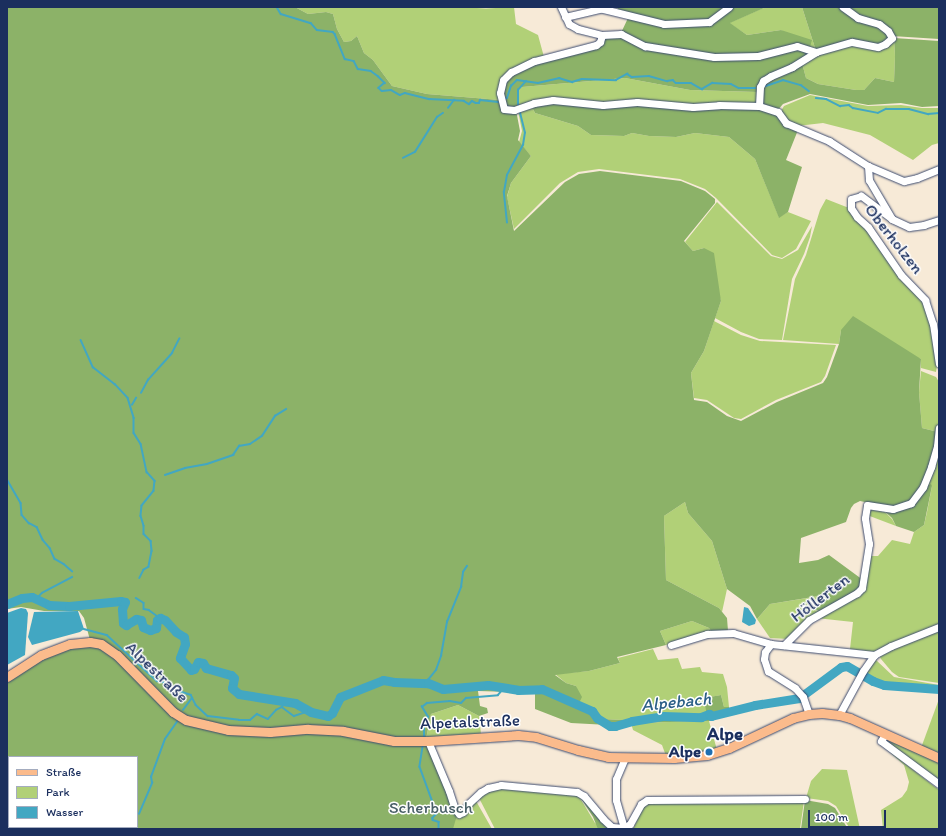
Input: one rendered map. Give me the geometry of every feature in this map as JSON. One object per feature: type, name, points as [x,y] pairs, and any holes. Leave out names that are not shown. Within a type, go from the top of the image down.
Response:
[{"type":"main road","name":"Alpestraße","points":[[7,677],[41,655],[70,644],[90,642],[101,644],[110,649],[173,712],[186,720],[228,730],[270,732],[308,730],[342,732]]},
{"type":"main road","name":"Alpetalstraße","points":[[342,732],[385,740],[428,740],[518,735],[536,737],[593,754],[625,758],[674,758],[707,756],[729,748],[775,725],[809,714],[839,715],[939,758]]},
{"type":"street","points":[[561,7],[569,24],[578,29],[602,37],[621,34],[645,46],[714,57],[758,56],[798,46],[816,52]]},
{"type":"street","points":[[565,17],[598,8],[664,24],[700,23],[709,22],[729,7]]},
{"type":"street","points":[[759,106],[760,87],[763,82],[792,67],[816,52],[852,42],[878,47],[885,44],[892,38],[888,31],[879,24],[858,18],[843,7]]},
{"type":"street","points":[[602,37],[596,45],[534,61],[511,72],[503,80],[500,93],[504,109],[514,110],[534,103],[553,100],[603,104],[637,102],[693,107],[719,105],[759,106],[778,112],[786,123],[829,141],[868,166],[904,181],[917,178],[939,169]]},
{"type":"street","name":"Oberholzen","points":[[868,166],[869,180],[892,219]]},
{"type":"street","name":"Oberholzen","points":[[939,220],[924,225],[909,227],[892,219],[861,196],[851,200],[851,208],[857,217],[868,227],[901,275],[925,300],[933,324],[939,364]]},
{"type":"street","name":"Höllerten","points":[[784,645],[809,620],[857,593],[862,588],[869,544],[865,518],[867,505],[893,509],[911,503],[923,487],[929,472],[937,446],[939,428]]},
{"type":"street","points":[[839,715],[858,678],[874,655],[891,646],[939,627]]},
{"type":"street","points":[[671,645],[707,634],[733,633],[771,644],[874,655]]},
{"type":"street","points":[[771,644],[764,652],[764,658],[768,671],[795,688],[802,695],[809,714]]},
{"type":"street","points":[[885,734],[881,741],[939,784]]},
{"type":"street","points":[[428,740],[449,791],[455,810],[458,814],[463,812],[469,803],[488,788],[501,785],[516,785],[577,792],[584,796],[603,819],[612,827],[624,828],[630,824],[641,804],[647,800],[805,799]]},
{"type":"street","points":[[624,828],[616,800],[616,779],[625,758]]},
{"type":"green space","points":[[7,7],[295,7],[308,14],[326,12],[333,14],[337,29],[344,42],[351,41],[357,36],[364,53],[373,60],[392,86],[427,94],[500,100],[503,110],[516,110],[520,131],[518,140],[531,156],[511,183],[507,196],[514,231],[565,182],[579,174],[600,171],[681,181],[705,191],[715,199],[715,203],[684,241],[693,251],[704,248],[714,253],[721,301],[704,351],[691,373],[694,400],[707,402],[727,416],[741,421],[777,402],[823,383],[827,377],[839,344],[841,330],[853,316],[921,359],[919,392],[922,428],[938,432],[931,467],[910,503],[893,508],[860,501],[854,504],[851,508],[846,522],[801,538],[799,563],[818,560],[829,555],[863,580],[861,587],[821,612],[814,609],[825,595],[770,604],[757,619],[750,606],[727,589],[712,541],[688,513],[685,502],[664,516],[666,580],[719,608],[727,618],[728,631],[711,631],[709,628],[692,621],[660,631],[666,645],[617,657],[620,663],[589,671],[555,675],[566,683],[576,686],[582,697],[579,703],[603,719],[622,720],[668,715],[707,717],[704,698],[721,695],[724,707],[729,707],[730,715],[709,721],[631,723],[627,726],[571,723],[535,709],[535,693],[478,691],[480,706],[487,708],[488,713],[479,716],[458,705],[431,714],[426,739],[228,728],[187,719],[119,654],[90,640],[84,618],[79,611],[44,611],[21,607],[7,609]]},
{"type":"green space","points":[[295,7],[495,7],[477,9],[514,7],[516,24],[538,35],[544,57],[500,100],[427,94],[392,86],[373,60],[364,53],[357,36],[351,41],[344,42],[337,29],[333,14],[326,12],[308,14]]},
{"type":"green space","points":[[618,7],[766,7],[730,23],[747,35],[781,30],[812,40],[808,55],[771,75],[757,92],[690,90],[625,78],[522,87],[518,91],[517,107],[505,108],[501,94],[504,81],[512,73],[534,63],[602,43],[607,36],[620,35],[629,16],[617,12]]},
{"type":"green space","points":[[766,7],[802,7],[816,51],[781,30],[747,35],[729,23]]},
{"type":"green space","points":[[802,7],[939,7],[939,39],[892,36],[877,46],[851,41],[816,51]]},
{"type":"green space","points":[[894,38],[894,82],[875,78],[864,90],[856,90],[818,84],[806,78],[802,63],[826,49]]},
{"type":"green space","points":[[894,38],[939,41],[939,106],[922,107],[901,103],[868,105],[810,94],[783,104],[777,111],[760,105],[765,82],[802,63],[806,78],[818,84],[864,90],[875,78],[894,82]]},
{"type":"green space","points":[[625,78],[690,90],[757,92],[756,103],[693,106],[637,102],[517,107],[518,91],[522,87]]},
{"type":"green space","points":[[810,95],[868,106],[901,105],[922,108],[939,108],[939,143],[932,145],[913,160],[870,135],[823,123],[797,126],[787,122],[780,113],[784,106]]},
{"type":"green space","points":[[636,103],[759,107],[777,113],[798,130],[786,160],[802,167],[788,212],[779,218],[755,159],[729,137],[695,133],[676,137],[649,136],[632,133],[624,136],[591,135],[578,126],[535,113],[531,105]]},
{"type":"green space","points":[[531,105],[535,113],[578,126],[591,135],[624,136],[632,133],[649,136],[676,137],[695,133],[729,137],[755,159],[779,217],[788,212],[811,221],[796,249],[782,258],[772,255],[716,198],[705,189],[680,179],[599,169],[578,172],[560,183],[514,229],[507,197],[511,183],[531,156],[519,142],[522,131],[518,111]]},
{"type":"green space","points":[[826,199],[849,208],[922,299],[927,309],[937,364],[936,372],[921,368],[921,359],[841,330],[839,344],[783,340],[795,279],[806,255],[820,210]]},
{"type":"green space","points":[[717,202],[771,256],[782,259],[798,250],[812,226],[804,254],[792,279],[782,340],[759,339],[741,332],[715,318],[721,301],[704,248],[693,251],[685,242]]},
{"type":"green space","points":[[714,321],[741,335],[760,341],[836,345],[825,376],[821,382],[776,400],[741,419],[734,418],[707,400],[694,398],[691,373],[704,351]]},
{"type":"green space","points":[[921,371],[936,377],[939,382],[938,432],[922,428],[919,392]]},
{"type":"green space","points":[[939,445],[939,626],[873,652],[850,649],[853,622],[816,618],[853,596],[869,556],[878,556],[892,540],[910,544],[914,532],[924,525],[932,486],[925,487]]},
{"type":"green space","points":[[931,484],[932,486],[924,525],[914,532],[896,526],[892,518],[880,507],[912,504],[925,487]]},
{"type":"green space","points":[[685,502],[688,513],[712,541],[727,589],[722,612],[719,608],[666,580],[664,516]]},
{"type":"green space","points":[[871,507],[880,507],[892,519],[896,526],[867,515]]},
{"type":"green space","points":[[826,595],[815,610],[821,612],[789,639],[770,638],[757,619],[770,604]]},
{"type":"green space","points":[[692,621],[709,628],[711,631],[666,645],[660,631]]},
{"type":"green space","points":[[939,631],[939,683],[899,677],[892,672],[879,655]]},
{"type":"green space","name":"Scherbusch","points":[[71,645],[100,645],[186,723],[308,731],[426,744],[457,815],[453,829],[7,829],[7,679],[42,656]]},
{"type":"green space","points":[[653,649],[658,660],[678,658],[682,669],[700,667],[702,672],[723,674],[727,687],[729,707],[724,707],[721,695],[705,698],[708,717],[668,715],[622,720],[603,719],[579,703],[576,686],[566,683],[555,674],[589,671],[620,663],[618,658]]},
{"type":"green space","points":[[876,660],[894,677],[939,685],[939,690],[887,684],[862,678],[866,668]]},
{"type":"green space","points":[[939,699],[939,756],[921,748]]},
{"type":"green space","points":[[458,705],[479,716],[481,734],[426,739],[431,714]]},
{"type":"green space","points":[[709,721],[717,750],[666,756],[662,745],[633,730],[631,723]]},
{"type":"green space","points":[[886,739],[939,761],[939,782],[886,741]]},
{"type":"green space","points":[[885,748],[939,790],[939,829],[883,829],[881,810],[902,797],[907,790],[909,782],[904,765]]},
{"type":"green space","points":[[822,769],[847,770],[860,829],[850,829],[836,806],[828,801],[806,798],[811,781]]},
{"type":"green space","points":[[500,786],[577,793],[595,823],[608,829],[495,829],[479,798],[479,795]]},
{"type":"green space","points":[[577,792],[602,821],[620,829],[598,829],[593,817]]},
{"type":"green space","points":[[805,800],[828,804],[835,808],[848,829],[801,829]]},
{"type":"green space","points":[[476,801],[492,829],[413,829],[454,810],[465,813],[470,804]]},
{"type":"green space","points":[[804,801],[800,829],[633,829],[645,803]]},
{"type":"water","points":[[744,607],[748,608],[756,620],[755,624],[749,626],[742,622]]},
{"type":"water","points":[[21,608],[26,609],[28,613],[25,655],[7,665],[7,613]]},
{"type":"water","points":[[78,611],[84,629],[80,632],[32,645],[28,637],[34,612]]},
{"type":"waterway","points":[[277,7],[281,14],[311,23],[317,30],[333,32],[345,59],[354,61],[358,69],[371,71],[378,76],[385,83],[379,88],[382,91],[391,90],[400,95],[405,93],[429,99],[464,101],[469,104],[472,101],[479,103],[480,100],[498,102]]},
{"type":"waterway","points":[[504,99],[507,98],[511,86],[517,80],[538,83],[559,78],[572,82],[582,79],[616,80],[627,74],[632,77],[649,76],[667,81],[673,80],[676,83],[691,83],[702,89],[712,83],[731,84],[739,88],[755,88]]},
{"type":"waterway","points":[[766,86],[783,80],[801,85],[809,91]]},
{"type":"waterway","points":[[518,105],[518,90],[526,81]]},
{"type":"waterway","points":[[816,98],[826,99],[840,106],[849,105],[853,108],[878,113],[886,109],[909,109],[928,114],[939,113]]},
{"type":"waterway","points":[[448,108],[454,100]]},
{"type":"waterway","points":[[403,158],[415,152],[437,117],[443,113]]},
{"type":"waterway","points":[[507,223],[504,192],[507,175],[523,145],[525,133],[520,113]]},
{"type":"waterway","points":[[141,393],[148,380],[172,353],[179,339]]},
{"type":"waterway","points":[[81,340],[93,367],[115,384],[128,398],[134,418],[134,433],[141,444],[147,472],[155,481],[154,491],[142,506],[141,516],[144,526],[144,534],[151,541],[152,551],[149,567],[144,570],[140,578]]},
{"type":"waterway","points":[[132,405],[136,398]]},
{"type":"waterway","points":[[165,475],[185,468],[207,464],[233,455],[239,446],[250,444],[262,436],[275,416],[286,409]]},
{"type":"waterway","points":[[7,479],[21,503],[22,515],[29,523],[37,527],[55,559],[72,571]]},
{"type":"waterway","points":[[428,683],[428,680],[436,670],[441,656],[447,622],[461,587],[463,572],[467,566]]},
{"type":"waterway","points":[[36,599],[42,593],[72,577]]},
{"type":"waterway","name":"Alpebach","points":[[7,604],[22,598],[32,597],[49,605],[69,606],[121,601],[125,602],[122,609],[123,623],[126,625],[136,619],[141,620],[143,627],[150,630],[156,628],[157,620],[160,618],[165,620],[176,632],[184,637],[185,644],[180,658],[191,670],[194,669],[198,662],[203,663],[206,668],[231,675],[234,678],[232,688],[239,694],[295,703],[311,712],[328,716],[332,713],[340,697],[383,680],[394,682],[428,683],[443,689],[488,685],[518,690],[542,689],[592,711],[597,718],[610,726],[663,716],[701,717],[709,714],[711,716],[755,705],[799,698],[841,667],[847,666],[873,681],[884,685],[939,689]]},
{"type":"waterway","points":[[136,598],[144,603],[144,609],[149,610],[160,618]]},
{"type":"waterway","points":[[84,629],[107,635],[157,681],[163,682],[170,688],[191,695],[196,705],[208,716],[250,720],[257,714],[268,719],[276,710],[282,707],[294,716],[309,711]]},
{"type":"waterway","points":[[424,737],[424,724],[428,717],[422,707],[427,703],[450,701],[461,703],[466,698],[498,695],[504,688]]},
{"type":"waterway","points":[[183,710],[192,698]]},
{"type":"waterway","points":[[139,814],[152,783],[151,777],[165,739],[177,722]]},
{"type":"waterway","points":[[423,747],[420,767],[437,814],[433,820],[439,822],[439,829]]},
{"type":"place","name":"Alpe","points":[[709,752]]},
{"type":"district","name":"Alpe","points":[[725,734]]}]
